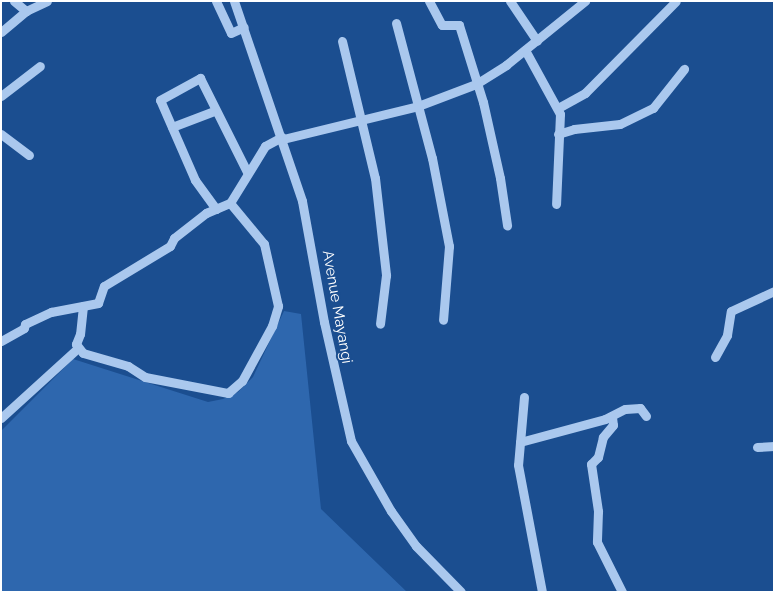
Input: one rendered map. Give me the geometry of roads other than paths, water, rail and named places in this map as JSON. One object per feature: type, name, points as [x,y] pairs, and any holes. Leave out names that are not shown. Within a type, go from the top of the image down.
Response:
[{"type":"street","points":[[14,1],[26,11]]},
{"type":"street","points":[[1,32],[26,11],[47,1]]},
{"type":"street","points":[[216,1],[231,33],[244,27]]},
{"type":"street","name":"Avenue Mayangi","points":[[234,1],[282,138],[310,233],[324,322],[351,441],[391,511],[416,546],[460,592]]},
{"type":"street","points":[[429,1],[442,25],[459,24],[500,178],[506,225]]},
{"type":"street","points":[[510,1],[537,41]]},
{"type":"street","points":[[558,108],[585,93],[676,1]]},
{"type":"street","points":[[1,341],[24,328],[25,324],[51,312],[98,303],[104,286],[170,246],[180,233],[206,213],[230,203],[247,172],[268,143],[359,119],[418,106],[476,84],[537,41],[581,2]]},
{"type":"street","points":[[396,24],[432,158],[450,250],[443,320]]},
{"type":"street","points":[[342,41],[359,119],[375,178],[380,214],[386,282],[380,324]]},
{"type":"street","points":[[525,50],[558,108],[556,204]]},
{"type":"street","points":[[1,96],[40,66]]},
{"type":"street","points":[[558,134],[574,129],[620,124],[652,108],[684,69]]},
{"type":"street","points":[[216,209],[195,180],[160,100],[200,78],[214,111],[247,172]]},
{"type":"street","points":[[172,127],[214,111]]},
{"type":"street","points":[[1,134],[29,155]]},
{"type":"street","points":[[83,306],[80,334],[76,344],[78,348],[102,361],[128,366],[145,377],[228,393],[242,381],[272,326],[278,306],[264,244],[230,203]]},
{"type":"street","points":[[715,357],[727,335],[731,311],[774,291]]},
{"type":"street","points":[[1,418],[78,348]]},
{"type":"street","points":[[524,396],[518,466],[542,592]]},
{"type":"street","points":[[520,442],[612,416],[625,409],[639,408],[646,416]]},
{"type":"street","points":[[612,416],[612,426],[603,437],[598,457],[591,464],[598,511],[597,542],[622,592]]},
{"type":"street","points":[[757,447],[774,446]]}]
